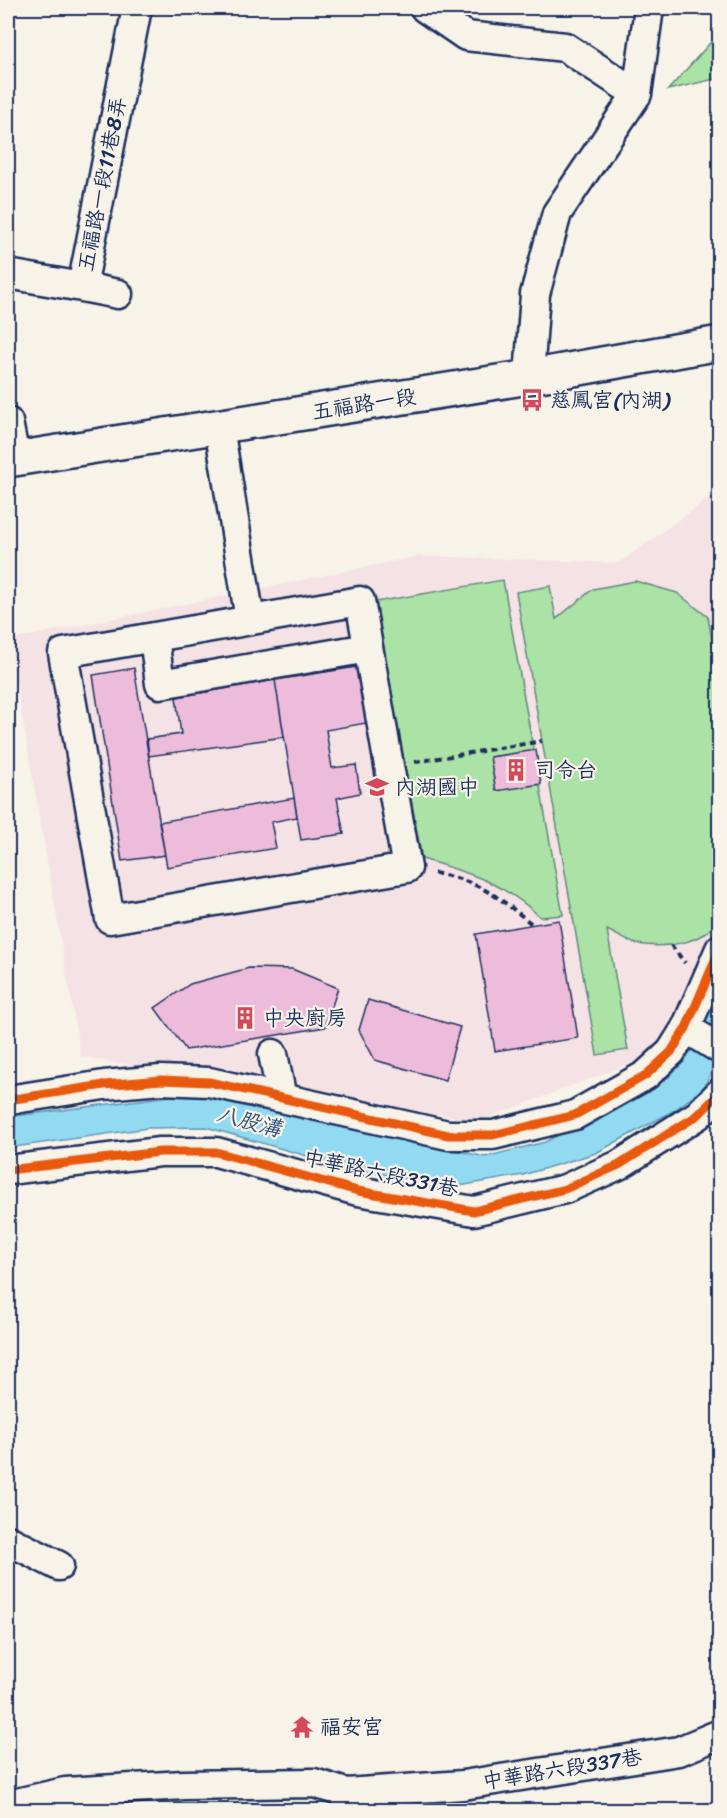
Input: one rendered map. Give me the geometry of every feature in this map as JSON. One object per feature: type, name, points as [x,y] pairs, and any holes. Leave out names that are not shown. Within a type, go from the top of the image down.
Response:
[{"type":"main road","name":"五福路一段","points":[[11,459],[529,377],[720,343]]},
{"type":"lane","name":"五福路一段11巷8弄","points":[[8,274],[82,287],[137,8]]},
{"type":"lane","points":[[425,8],[466,36],[566,47],[637,94]]},
{"type":"lane","points":[[529,377],[535,294],[556,213],[637,94],[649,8]]},
{"type":"lane","points":[[82,287],[118,294]]},
{"type":"lane","points":[[8,422],[11,459]]},
{"type":"lane","points":[[219,427],[250,620]]},
{"type":"lane","points":[[360,601],[407,868],[110,919],[63,652],[250,620],[360,601]]},
{"type":"lane","points":[[154,637],[160,684],[368,648]]},
{"type":"lane","points":[[8,1100],[104,1084],[161,1080],[209,1082],[448,1135],[493,1135],[575,1115],[646,1075],[671,1052],[686,1028],[720,949]]},
{"type":"lane","points":[[686,1028],[720,1049]]},
{"type":"lane","points":[[273,1054],[282,1098]]},
{"type":"lane","name":"中華路六段331巷","points":[[8,1170],[160,1152],[216,1152],[358,1191],[474,1211],[565,1189],[619,1165],[698,1115],[720,1092]]},
{"type":"lane","points":[[8,1540],[59,1566]]},
{"type":"lane","name":"中華路六段337巷","points":[[8,1805],[65,1792],[184,1785],[314,1783],[346,1793],[463,1785],[679,1751],[720,1734]]},
{"type":"path","points":[[389,767],[542,741]]},
{"type":"path","points":[[407,868],[463,878],[498,896],[533,925]]},
{"type":"shaded area","name":"內湖國中","points":[[719,498],[719,934],[691,997],[655,1054],[479,1121],[81,1057],[9,640],[419,556],[619,563],[708,499]]},
{"type":"green space","points":[[719,33],[719,78],[668,90]]},
{"type":"green space","points":[[503,580],[563,915],[540,917],[513,895],[485,880],[422,859],[375,602]]},
{"type":"green space","points":[[635,581],[677,593],[708,617],[720,687],[719,920],[703,935],[682,943],[660,946],[637,944],[607,930],[628,1050],[597,1055],[516,592],[550,586],[556,619],[593,589]]},
{"type":"water","name":"八股溝","points":[[719,985],[719,1053],[704,1088],[673,1111],[596,1153],[523,1175],[453,1187],[352,1169],[206,1127],[148,1128],[8,1148],[8,1117],[202,1092],[485,1157],[545,1142],[669,1077],[711,1006]]},
{"type":"building","points":[[363,666],[372,722],[326,730],[332,768],[356,765],[360,793],[337,798],[344,834],[301,840],[275,680]]},
{"type":"building","points":[[134,668],[165,855],[122,861],[93,675]]},
{"type":"building","points":[[275,680],[284,737],[149,756],[147,739],[181,734],[176,697]]},
{"type":"building","name":"司令台","points":[[536,750],[541,784],[496,791],[490,757]]},
{"type":"building","points":[[294,798],[297,817],[271,822],[276,848],[167,867],[159,822]]},
{"type":"building","points":[[559,920],[578,1038],[495,1051],[476,934]]},
{"type":"building","name":"中央廚房","points":[[249,968],[292,969],[338,988],[325,1027],[186,1050],[155,1008],[190,984]]},
{"type":"building","points":[[368,1000],[460,1027],[445,1080],[375,1060],[359,1030]]},
{"type":"cycle path","points":[[8,1100],[104,1085],[161,1080],[209,1082],[448,1135],[493,1135],[575,1115],[646,1075],[671,1052],[686,1028],[720,949]]},
{"type":"cycle path","points":[[8,1170],[160,1152],[216,1152],[358,1191],[474,1211],[565,1189],[619,1165],[698,1115],[720,1093]]},
{"type":"place","name":"慈鳳宮(內湖)","points":[[532,400]]},
{"type":"place","name":"司令台","points":[[516,770]]},
{"type":"place","name":"內湖國中","points":[[377,787]]},
{"type":"place","name":"中央廚房","points":[[245,1018]]},
{"type":"place","name":"福安宮","points":[[302,1727]]}]
